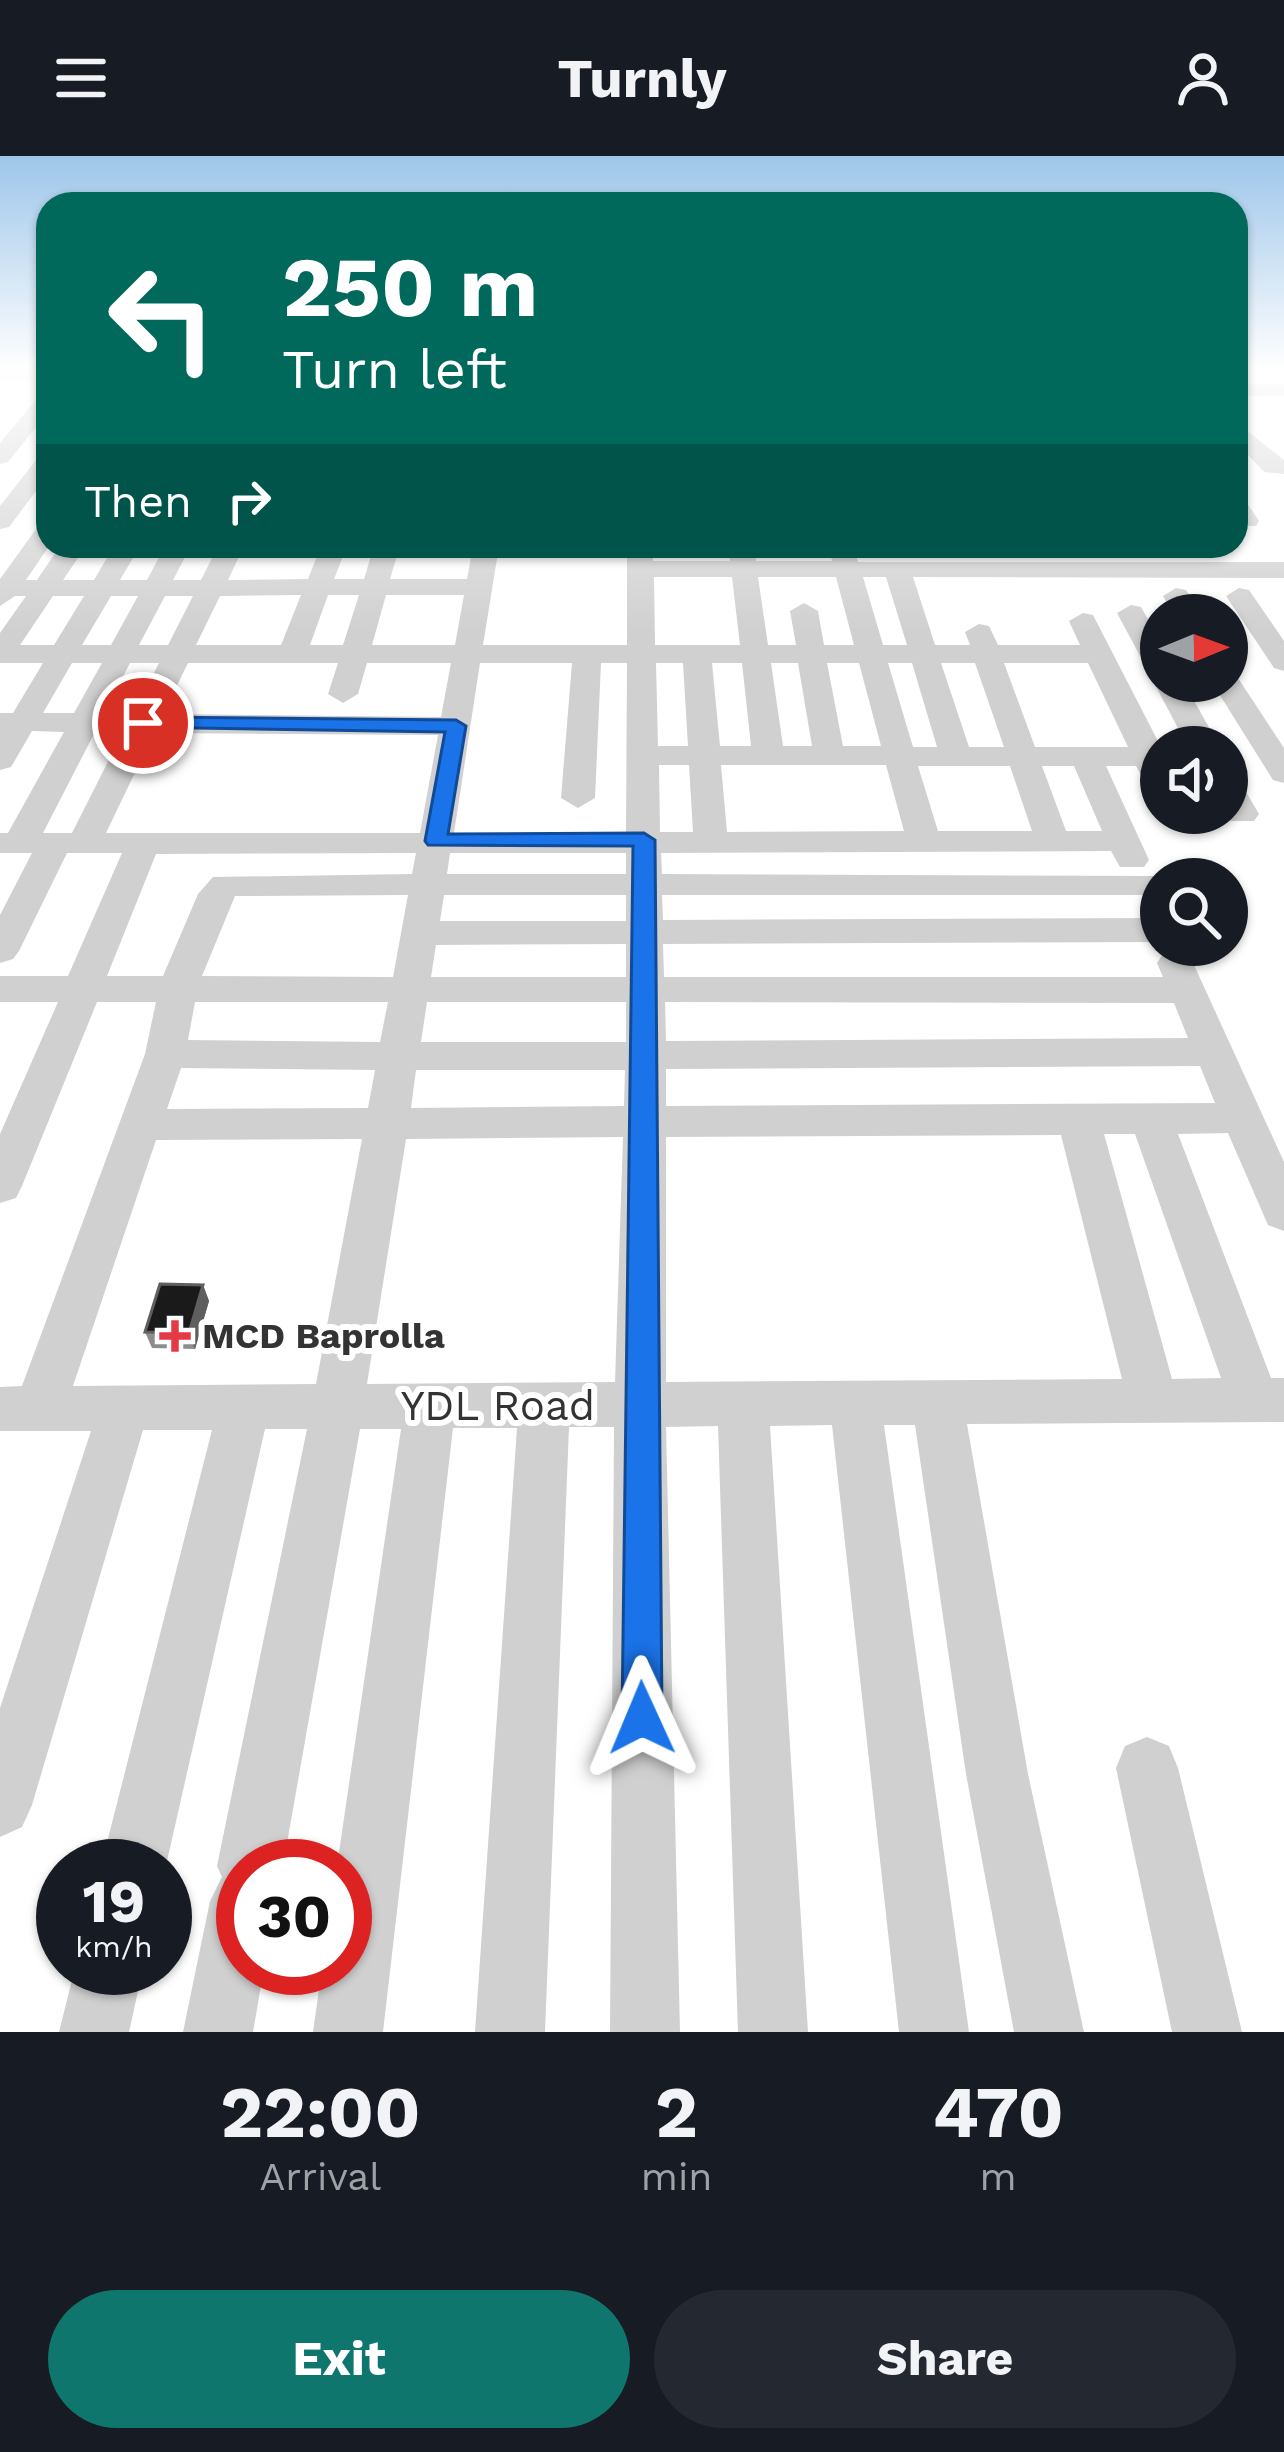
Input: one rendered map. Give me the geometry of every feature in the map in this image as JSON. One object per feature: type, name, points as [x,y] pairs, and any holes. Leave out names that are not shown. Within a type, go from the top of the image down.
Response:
[{"type":"street","points":[[0,456],[36,458]]},
{"type":"street","points":[[0,521],[36,474]]},
{"type":"street","points":[[1248,545],[1284,544]]},
{"type":"street","points":[[2,591],[36,546]]},
{"type":"street","points":[[0,654],[66,558]]},
{"type":"street","points":[[0,760],[10,722],[61,654],[120,558]]},
{"type":"street","points":[[0,951],[82,722],[172,558]]},
{"type":"street","points":[[40,843],[143,723],[226,558]]},
{"type":"street","points":[[292,654],[329,558]]},
{"type":"street","points":[[343,694],[383,558]]},
{"type":"street","points":[[255,1839],[338,1406],[484,558]]},
{"type":"street","points":[[641,558],[646,1052],[640,1404],[645,2032]]},
{"type":"street","points":[[742,558],[768,755]]},
{"type":"street","points":[[750,558],[901,582],[1140,602]]},
{"type":"street","points":[[847,570],[923,840]]},
{"type":"street","points":[[901,582],[1280,581]]},
{"type":"street","points":[[1244,594],[1280,581]]},
{"type":"street","points":[[901,582],[956,756]]},
{"type":"street","points":[[237,653],[265,586]]},
{"type":"street","points":[[2,591],[478,586]]},
{"type":"street","points":[[1248,609],[1284,662]]},
{"type":"street","points":[[804,610],[829,756]]},
{"type":"street","points":[[1131,613],[1140,630]]},
{"type":"street","points":[[1083,621],[1140,734]]},
{"type":"street","points":[[0,654],[922,654],[981,640],[1097,654]]},
{"type":"street","points":[[981,640],[1052,840]]},
{"type":"street","points":[[698,653],[711,840]]},
{"type":"street","points":[[578,798],[587,654]]},
{"type":"street","points":[[1240,702],[1281,762]]},
{"type":"street","points":[[10,722],[456,726]]},
{"type":"street","points":[[643,755],[1086,757],[1140,764]]},
{"type":"street","points":[[1086,757],[1140,879]]},
{"type":"street","points":[[1248,759],[1281,762]]},
{"type":"street","points":[[40,843],[1124,841]]},
{"type":"street","points":[[0,1186],[140,856],[142,849],[133,844]]},
{"type":"street","points":[[11,1412],[140,1125],[165,1054],[178,987],[216,894],[226,885],[1140,884]]},
{"type":"street","points":[[420,933],[1140,928]]},
{"type":"street","points":[[1178,966],[1284,1213]]},
{"type":"street","points":[[0,989],[1188,990]]},
{"type":"street","points":[[165,1054],[399,1058],[646,1052],[1215,1052]]},
{"type":"street","points":[[1151,1118],[1269,1400]]},
{"type":"street","points":[[140,1125],[1244,1118]]},
{"type":"street","points":[[1078,1120],[1153,1401]]},
{"type":"street","name":"YDL Road","points":[[11,1412],[1269,1400]]},
{"type":"street","points":[[938,1402],[997,1774],[1049,2032]]},
{"type":"street","points":[[855,1403],[934,2032]]},
{"type":"street","points":[[743,1404],[773,2032]]},
{"type":"street","points":[[510,2032],[544,1405]]},
{"type":"street","points":[[349,2032],[430,1406]]},
{"type":"street","points":[[140,1839],[244,1407]]},
{"type":"street","points":[[0,1805],[124,1408]]},
{"type":"street","points":[[1147,1768],[1207,2032]]},
{"type":"street","points":[[94,2032],[103,1995]]},
{"type":"street","points":[[218,2032],[225,1995]]},
{"type":"building","points":[[160,1284],[203,1285],[189,1333],[145,1332]]},
{"type":"place","name":"MCD Baprolla","points":[[175,1336]]},
{"type":"route","points":[[143,723],[456,726],[436,841],[644,840],[642,1718]]}]
